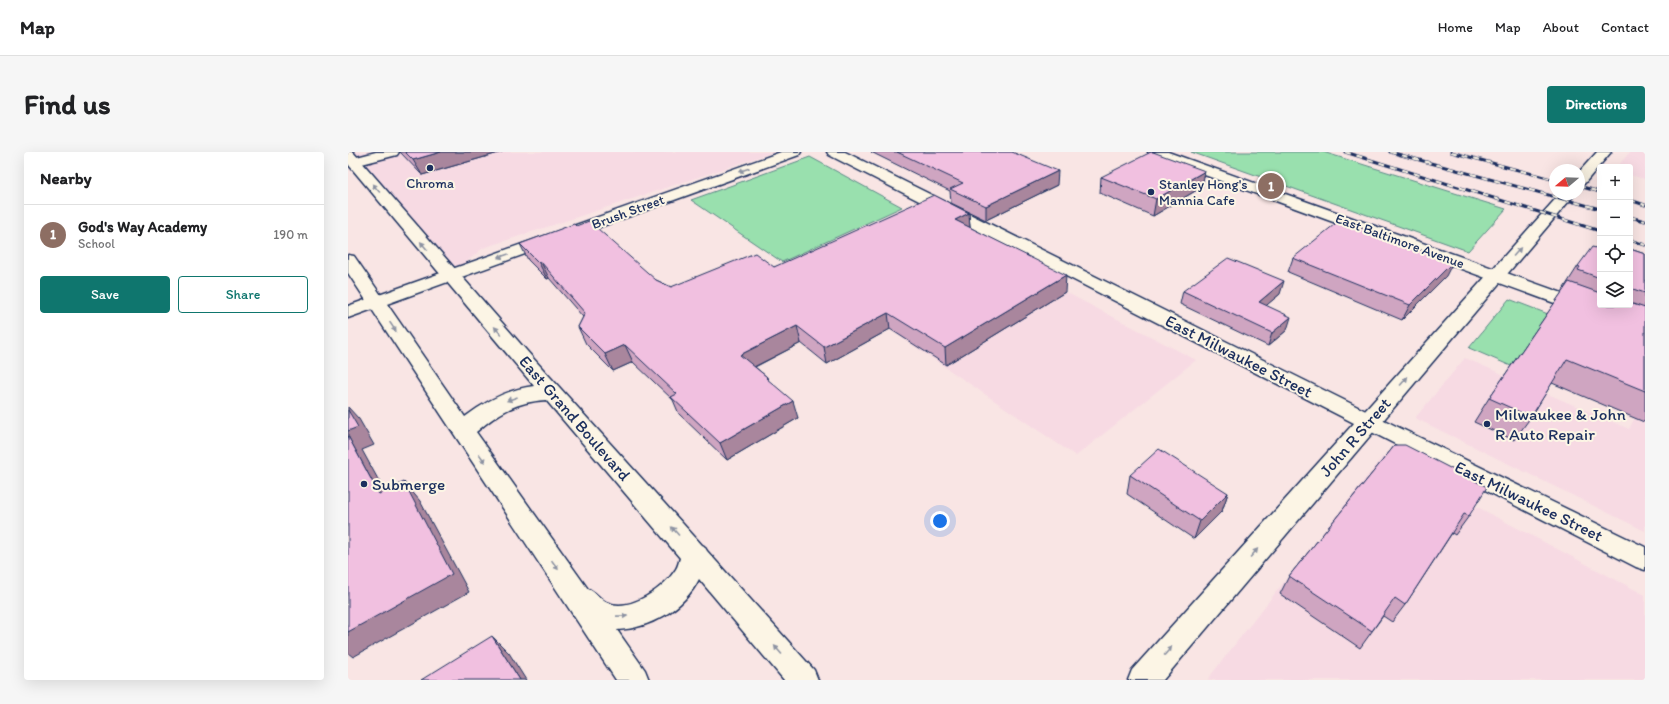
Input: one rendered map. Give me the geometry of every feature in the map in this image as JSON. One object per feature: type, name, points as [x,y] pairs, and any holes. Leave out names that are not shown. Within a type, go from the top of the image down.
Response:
[{"type":"street","points":[[350,160],[392,152]]},
{"type":"street","name":"Brush Street","points":[[348,312],[794,152]]},
{"type":"street","name":"East Milwaukee Street","points":[[834,152],[1368,422],[1645,559]]},
{"type":"street","name":"East Baltimore Avenue","points":[[1155,152],[1601,314]]},
{"type":"street","points":[[1585,174],[1604,152]]},
{"type":"street","name":"East Grand Boulevard","points":[[350,160],[551,392],[695,554],[803,680]]},
{"type":"street","name":"John R Street","points":[[1143,680],[1563,200]]},
{"type":"street","points":[[348,260],[634,680]]},
{"type":"street","points":[[463,431],[483,414],[504,402],[524,395],[551,392]]},
{"type":"street","points":[[576,595],[603,615],[625,618],[652,608],[671,595],[686,576],[695,554]]},
{"type":"shaded area","points":[[354,152],[774,152],[483,248],[450,276]]},
{"type":"shaded area","points":[[1630,152],[1645,152],[1645,179],[1633,176],[1633,164],[1620,164]]},
{"type":"shaded area","points":[[994,255],[1196,360],[1076,456],[877,321]]},
{"type":"shaded area","points":[[1465,358],[1629,429],[1645,398],[1645,531],[1415,418]]},
{"type":"shaded area","points":[[1382,457],[1645,595],[1645,680],[1207,680]]},
{"type":"green space","points":[[1191,152],[1323,152],[1506,209],[1468,251]]},
{"type":"green space","points":[[810,157],[902,207],[782,262],[691,200]]},
{"type":"green space","points":[[1509,299],[1548,314],[1511,366],[1469,348]]},
{"type":"building","points":[[405,152],[441,152],[413,160]]},
{"type":"building","points":[[897,152],[1012,152],[1058,171],[986,206],[950,189],[963,183]]},
{"type":"building","points":[[1151,152],[1205,171],[1156,199],[1101,177]]},
{"type":"building","points":[[934,195],[969,213],[955,220],[1066,275],[945,348],[888,313],[824,347],[797,326],[740,355],[793,401],[720,443],[671,397],[677,394],[625,345],[605,354],[578,327],[585,313],[541,262],[539,263],[520,244],[574,224],[576,226],[589,221],[656,280],[671,287],[755,253],[774,267]]},
{"type":"building","points":[[1340,220],[1453,262],[1410,305],[1293,258]]},
{"type":"building","points":[[1592,247],[1597,248],[1597,277],[1578,270],[1580,267],[1578,266]]},
{"type":"building","points":[[1633,250],[1645,254],[1645,293],[1633,289]]},
{"type":"building","points":[[1228,258],[1284,281],[1259,302],[1291,317],[1272,333],[1183,291]]},
{"type":"building","points":[[1569,282],[1597,292],[1597,308],[1633,308],[1633,304],[1645,308],[1645,391],[1567,359],[1531,417],[1489,398]]},
{"type":"building","points":[[348,410],[358,427],[348,431]]},
{"type":"building","points":[[348,436],[379,494],[404,482],[452,574],[348,632]]},
{"type":"building","points":[[1395,445],[1405,445],[1487,487],[1469,516],[1464,514],[1405,605],[1395,598],[1372,631],[1289,576]]},
{"type":"building","points":[[1159,449],[1228,493],[1200,521],[1130,475]]},
{"type":"building","points":[[492,636],[520,680],[421,680]]},
{"type":"railway","points":[[1345,152],[1597,230]]},
{"type":"railway","points":[[1390,152],[1597,208]]},
{"type":"railway","points":[[1451,152],[1549,178]]},
{"type":"railway","points":[[1585,188],[1597,191]]},
{"type":"railway","points":[[1633,201],[1645,205]]},
{"type":"railway","points":[[1633,218],[1645,221]]},
{"type":"railway","points":[[1633,241],[1645,245]]},
{"type":"place","name":"Chroma","points":[[430,168]]},
{"type":"place","name":"God's Way Academy","points":[[1271,186]]},
{"type":"place","name":"Stanley Hong's Mannia Cafe","points":[[1151,192]]},
{"type":"place","name":"Milwaukee & John R Auto Repair","points":[[1487,424]]},
{"type":"place","name":"Submerge","points":[[364,484]]}]
